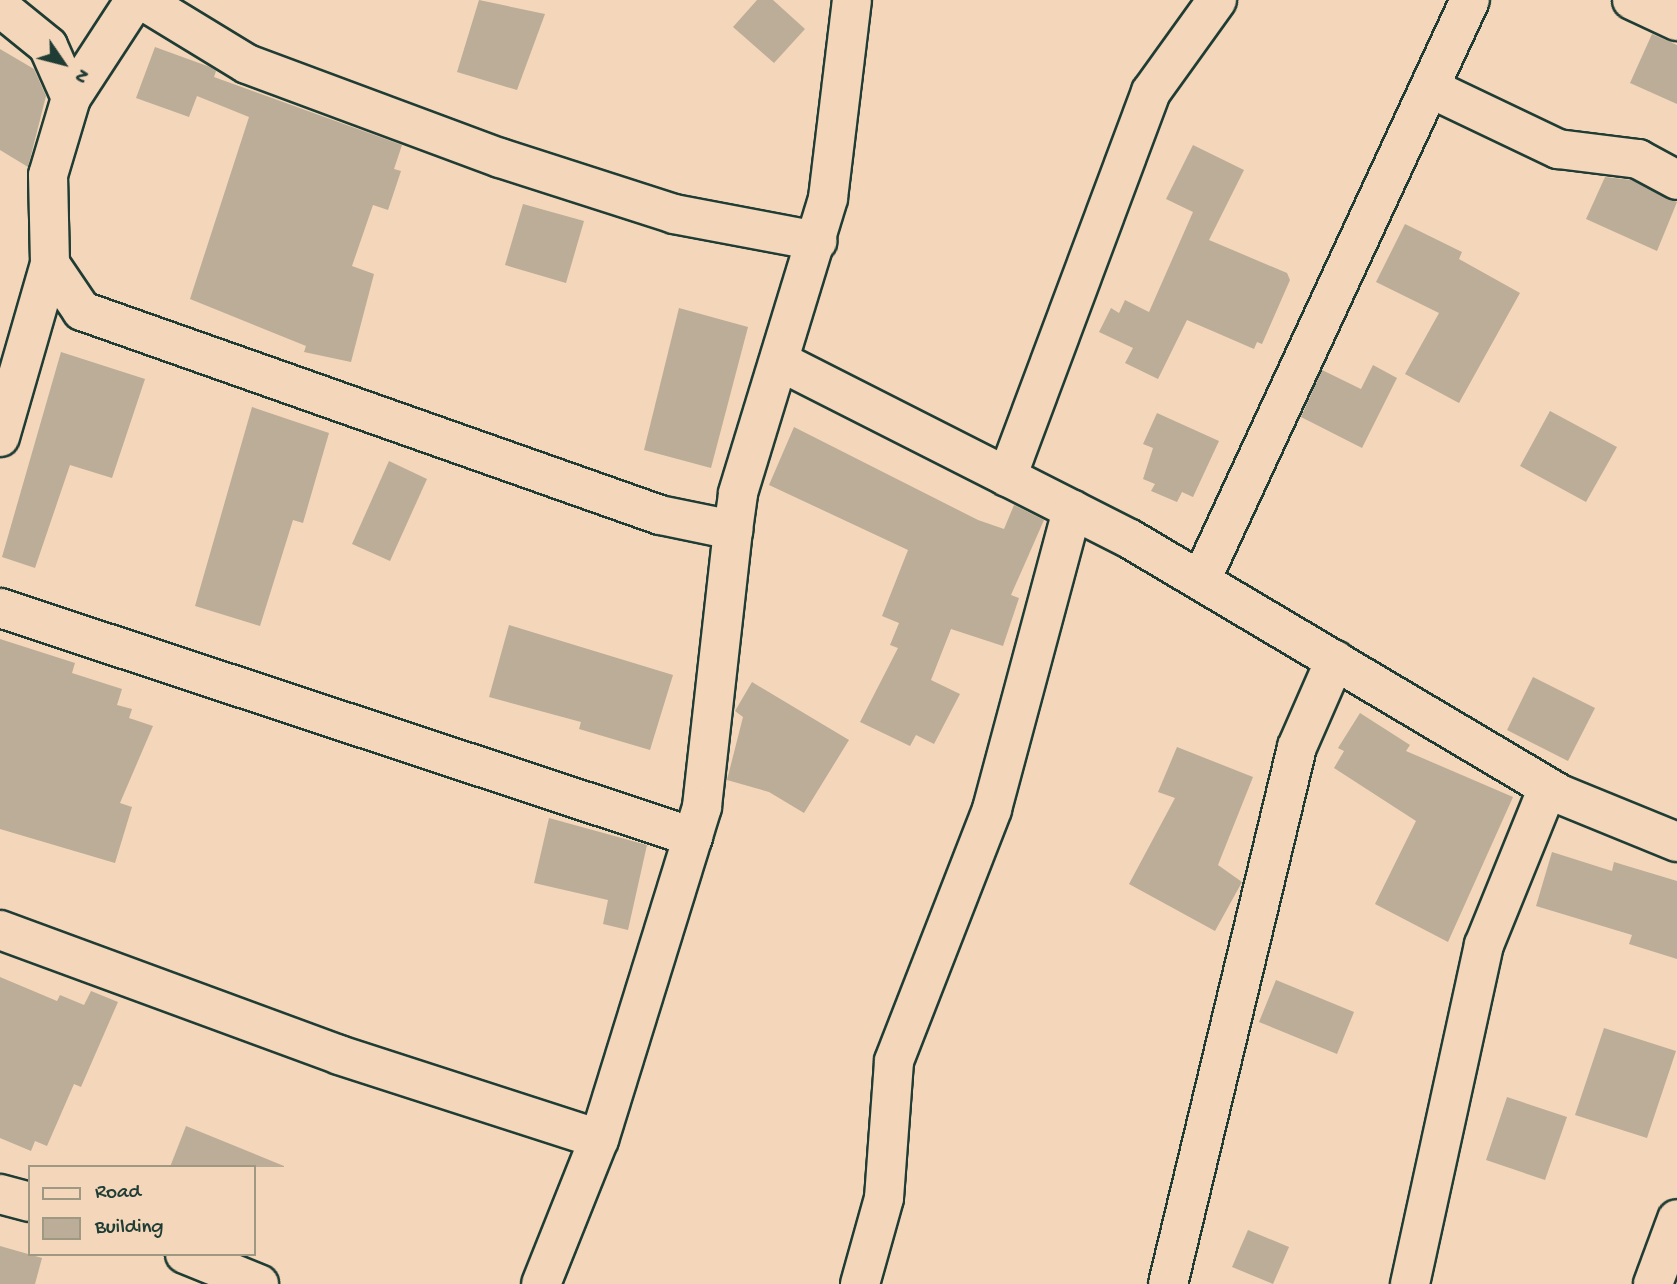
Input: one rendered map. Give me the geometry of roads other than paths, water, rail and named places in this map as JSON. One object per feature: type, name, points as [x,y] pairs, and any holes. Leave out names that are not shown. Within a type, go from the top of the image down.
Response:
[{"type":"street","points":[[0,437],[50,264],[48,175],[71,97],[135,0]]},
{"type":"street","points":[[142,0],[247,64],[500,158],[674,214],[817,241]]},
{"type":"street","points":[[541,1284],[599,1139],[702,807],[738,493],[781,362],[828,198],[852,0]]},
{"type":"street","points":[[1007,477],[1151,92],[1217,0]]},
{"type":"street","points":[[1201,580],[1328,299],[1432,89],[1470,0]]},
{"type":"street","points":[[1632,0],[1677,21]]},
{"type":"street","points":[[0,7],[48,46],[71,97]]},
{"type":"street","points":[[1432,89],[1558,149],[1638,159],[1677,180]]},
{"type":"street","points":[[50,264],[82,311],[660,515],[733,530]]},
{"type":"street","points":[[781,362],[1072,510],[1201,580],[1548,787],[1677,842]]},
{"type":"street","points":[[860,1284],[884,1198],[894,1061],[992,808],[1072,510]]},
{"type":"street","points":[[0,608],[693,837]]},
{"type":"street","points":[[1168,1284],[1297,747],[1335,660]]},
{"type":"street","points":[[1410,1284],[1484,945],[1548,787]]},
{"type":"street","points":[[0,930],[339,1055],[599,1139]]},
{"type":"street","points":[[0,1194],[28,1201]]},
{"type":"street","points":[[1653,1284],[1677,1219]]},
{"type":"street","points":[[190,1256],[259,1284]]}]
